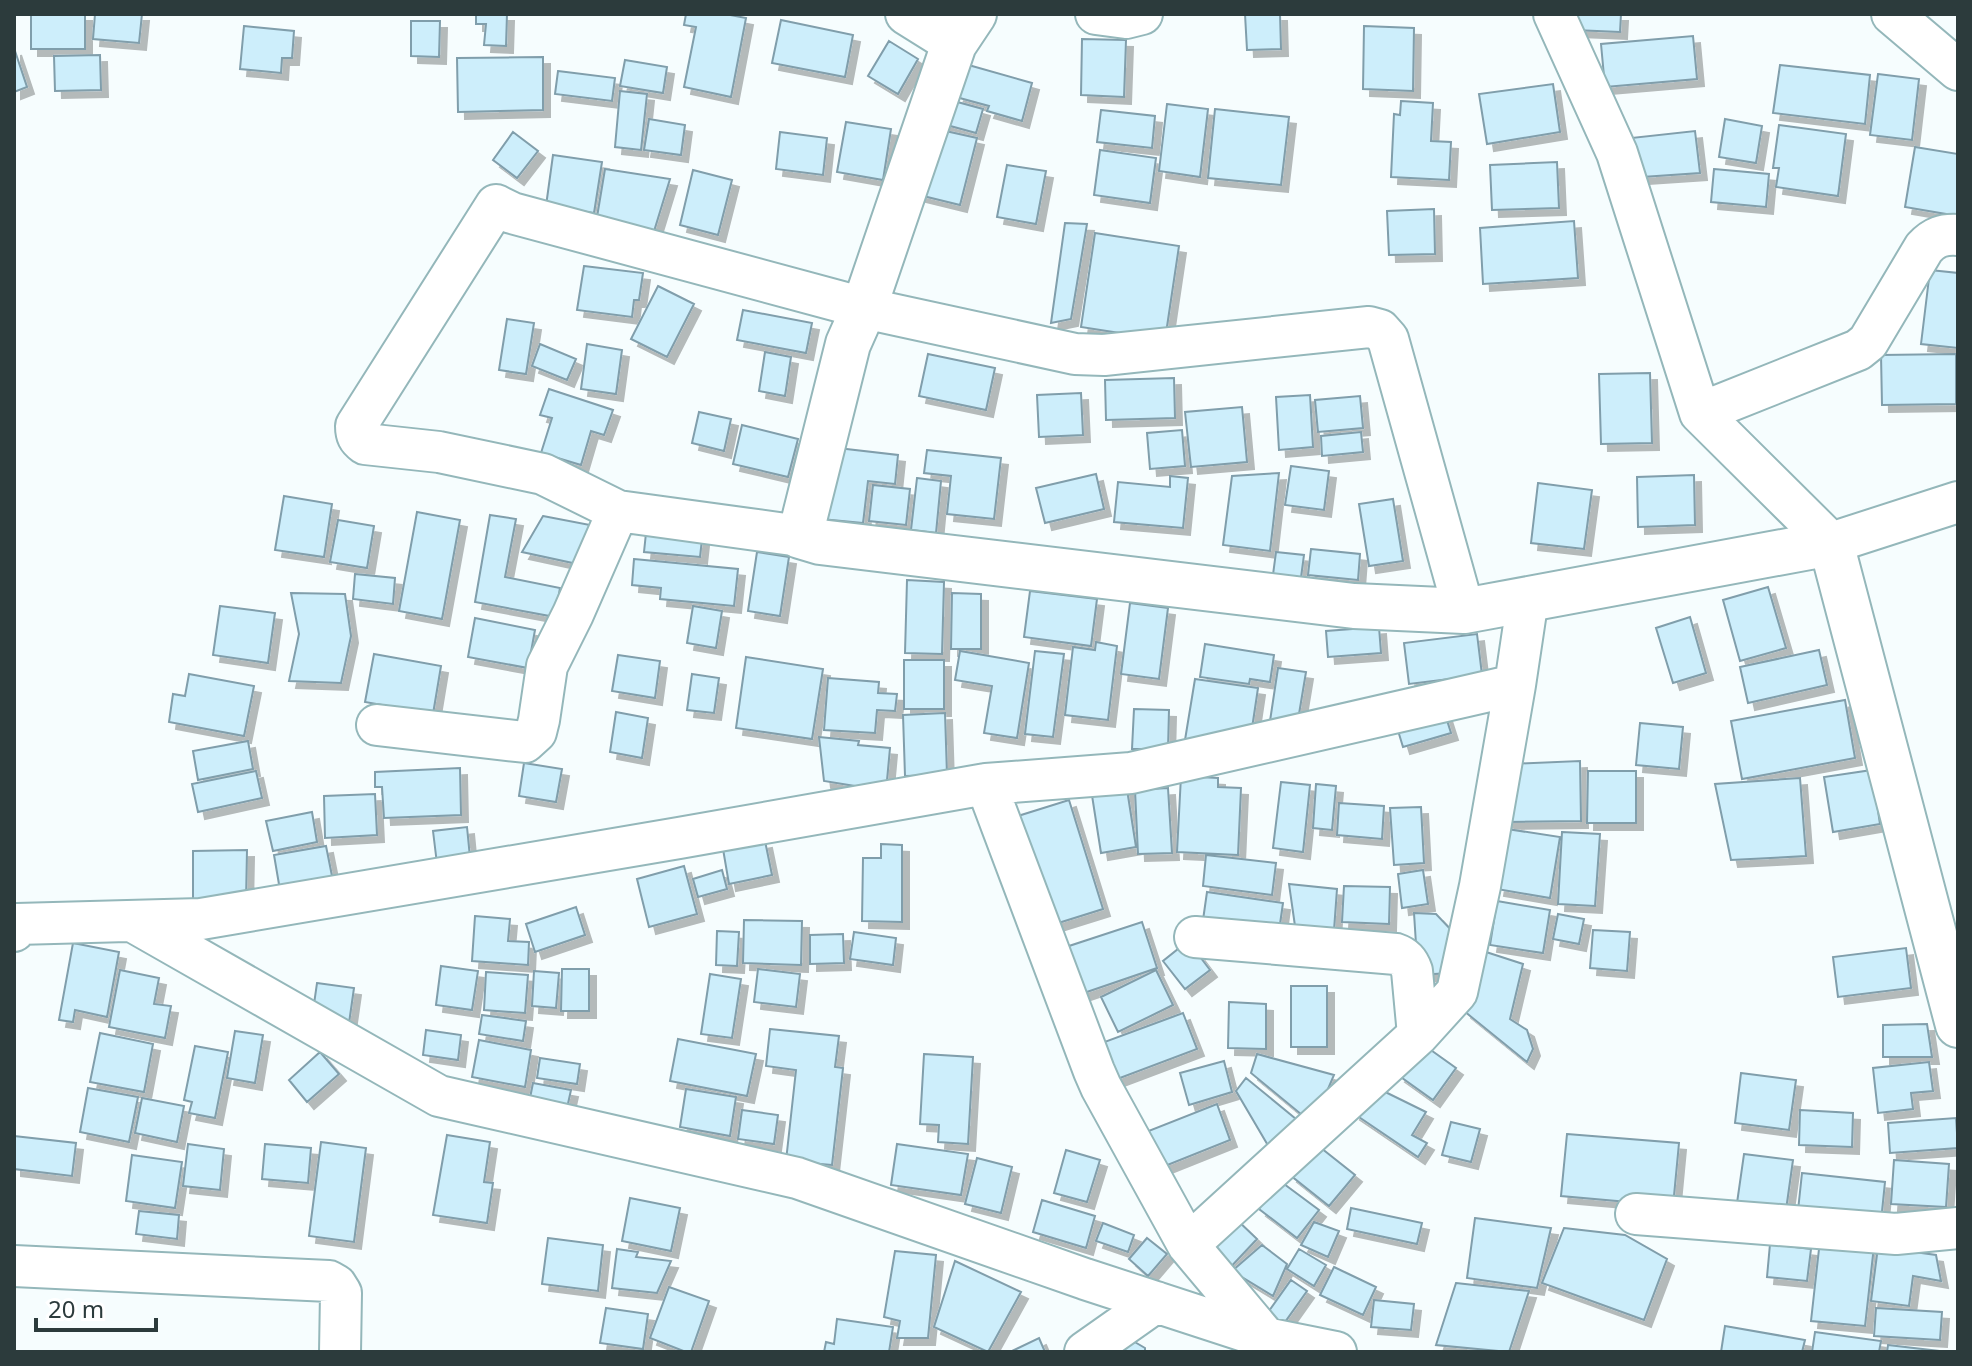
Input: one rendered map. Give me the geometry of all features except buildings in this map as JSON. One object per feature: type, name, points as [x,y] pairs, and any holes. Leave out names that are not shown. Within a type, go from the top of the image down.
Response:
[{"type":"main road","points":[[964,29],[864,308],[848,344],[800,536],[836,544],[1354,606],[1464,611],[1831,543],[1958,1025]]},
{"type":"street","points":[[906,14],[964,29]]},
{"type":"street","points":[[1096,14],[1126,18],[1142,14]]},
{"type":"street","points":[[1554,14],[1617,153],[1700,413],[1831,543],[1958,502]]},
{"type":"street","points":[[1892,14],[1958,70]]},
{"type":"street","points":[[800,536],[618,511],[543,474],[439,452],[365,444],[356,434],[356,426],[496,205],[512,213],[864,308],[1089,356],[1369,327],[1380,330],[1388,339],[1464,611]]},
{"type":"street","points":[[1700,413],[1858,350],[1868,342],[1924,248],[1941,235],[1958,235]]},
{"type":"street","points":[[377,725],[525,742],[536,732],[547,666],[618,511]]},
{"type":"street","points":[[1188,1245],[1418,1035],[1457,992],[1480,886],[1528,598]]},
{"type":"street","points":[[14,931],[17,924],[201,919],[986,784],[1131,773],[1515,685]]},
{"type":"street","points":[[986,784],[1094,1071],[1188,1245],[1266,1338]]},
{"type":"street","points":[[132,921],[439,1096],[797,1178],[1085,1279],[1266,1338],[1336,1352]]},
{"type":"street","points":[[1195,937],[1396,954],[1409,963],[1412,971],[1418,1035]]},
{"type":"street","points":[[1636,1214],[1896,1234],[1958,1228]]},
{"type":"street","points":[[14,1266],[329,1281],[341,1293],[340,1352]]},
{"type":"street","points":[[1085,1352],[1156,1302]]}]
